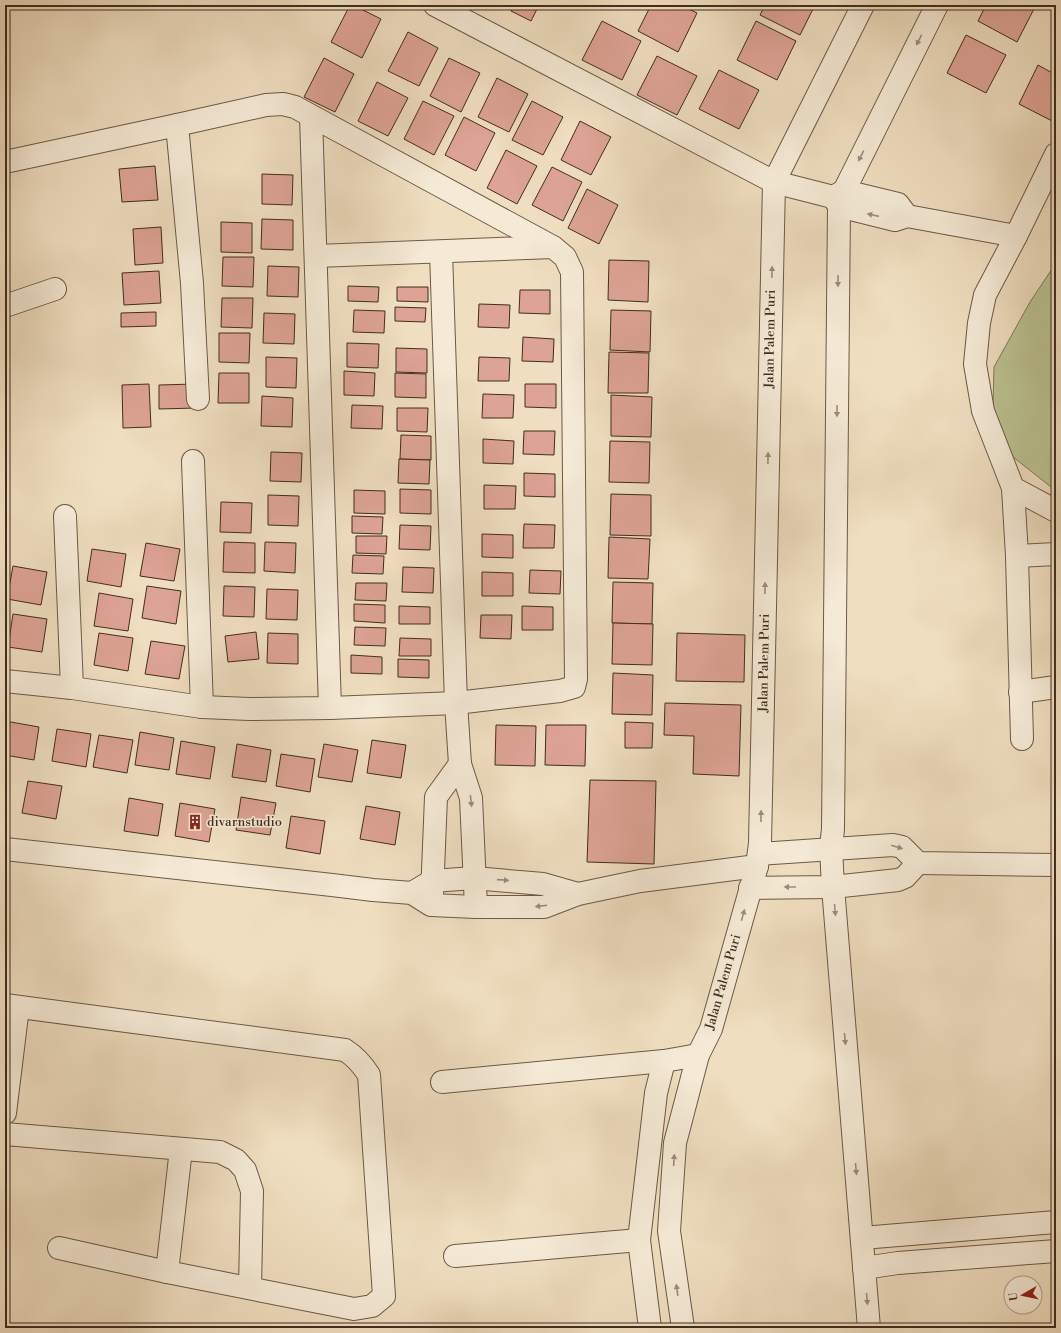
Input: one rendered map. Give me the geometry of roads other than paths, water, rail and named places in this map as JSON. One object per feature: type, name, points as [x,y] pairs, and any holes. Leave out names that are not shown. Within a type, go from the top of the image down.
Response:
[{"type":"street","points":[[435,5],[779,184],[836,198],[895,220],[907,216],[1016,236]]},
{"type":"street","name":"Jalan Palem Puri","points":[[683,1328],[669,1231],[675,1143],[698,1056],[710,1029],[758,860],[779,184],[863,5]]},
{"type":"street","points":[[869,1328],[831,848],[833,805],[836,198],[937,5]]},
{"type":"street","points":[[5,162],[266,105],[283,104],[295,107],[553,247],[565,257],[572,272],[576,679],[574,687],[560,691],[456,702],[330,708],[249,709],[202,707],[72,688],[5,681]]},
{"type":"street","points":[[311,116],[330,708]]},
{"type":"street","points":[[177,125],[192,282],[198,399]]},
{"type":"street","points":[[1022,739],[1017,556],[1013,488],[983,411],[975,364],[979,323],[985,295],[1056,154]]},
{"type":"street","points":[[316,256],[553,247]]},
{"type":"street","points":[[441,252],[456,702],[460,764],[471,798],[476,907]]},
{"type":"street","points":[[5,306],[55,289]]},
{"type":"street","points":[[193,461],[202,707]]},
{"type":"street","points":[[1013,488],[1056,511]]},
{"type":"street","points":[[65,516],[72,688]]},
{"type":"street","points":[[1017,556],[1056,554]]},
{"type":"street","points":[[1020,692],[1056,687]]},
{"type":"street","points":[[431,905],[436,798],[460,764]]},
{"type":"street","points":[[5,849],[373,890],[412,893],[431,905],[476,907],[544,907],[578,894],[640,881],[831,848],[893,844],[902,847],[918,863],[1056,865]]},
{"type":"street","points":[[750,888],[833,887],[898,880],[905,877],[918,863]]},
{"type":"street","points":[[412,893],[432,881],[474,878],[543,884],[578,894]]},
{"type":"street","points":[[5,1113],[11,1006],[345,1050],[363,1064],[369,1075],[384,1296],[372,1306],[354,1309],[167,1272],[59,1248]]},
{"type":"street","points":[[442,1082],[664,1061],[698,1056]]},
{"type":"street","points":[[650,1328],[639,1240],[656,1093],[664,1061]]},
{"type":"street","points":[[5,1134],[220,1152],[236,1160],[246,1170],[252,1191],[250,1288]]},
{"type":"street","points":[[167,1272],[181,1149]]},
{"type":"street","points":[[862,1238],[1056,1222]]},
{"type":"street","points":[[455,1256],[639,1240]]},
{"type":"street","points":[[864,1268],[898,1263],[1056,1250]]},
{"type":"place","name":"divarnstudio","points":[[195,822]]}]
